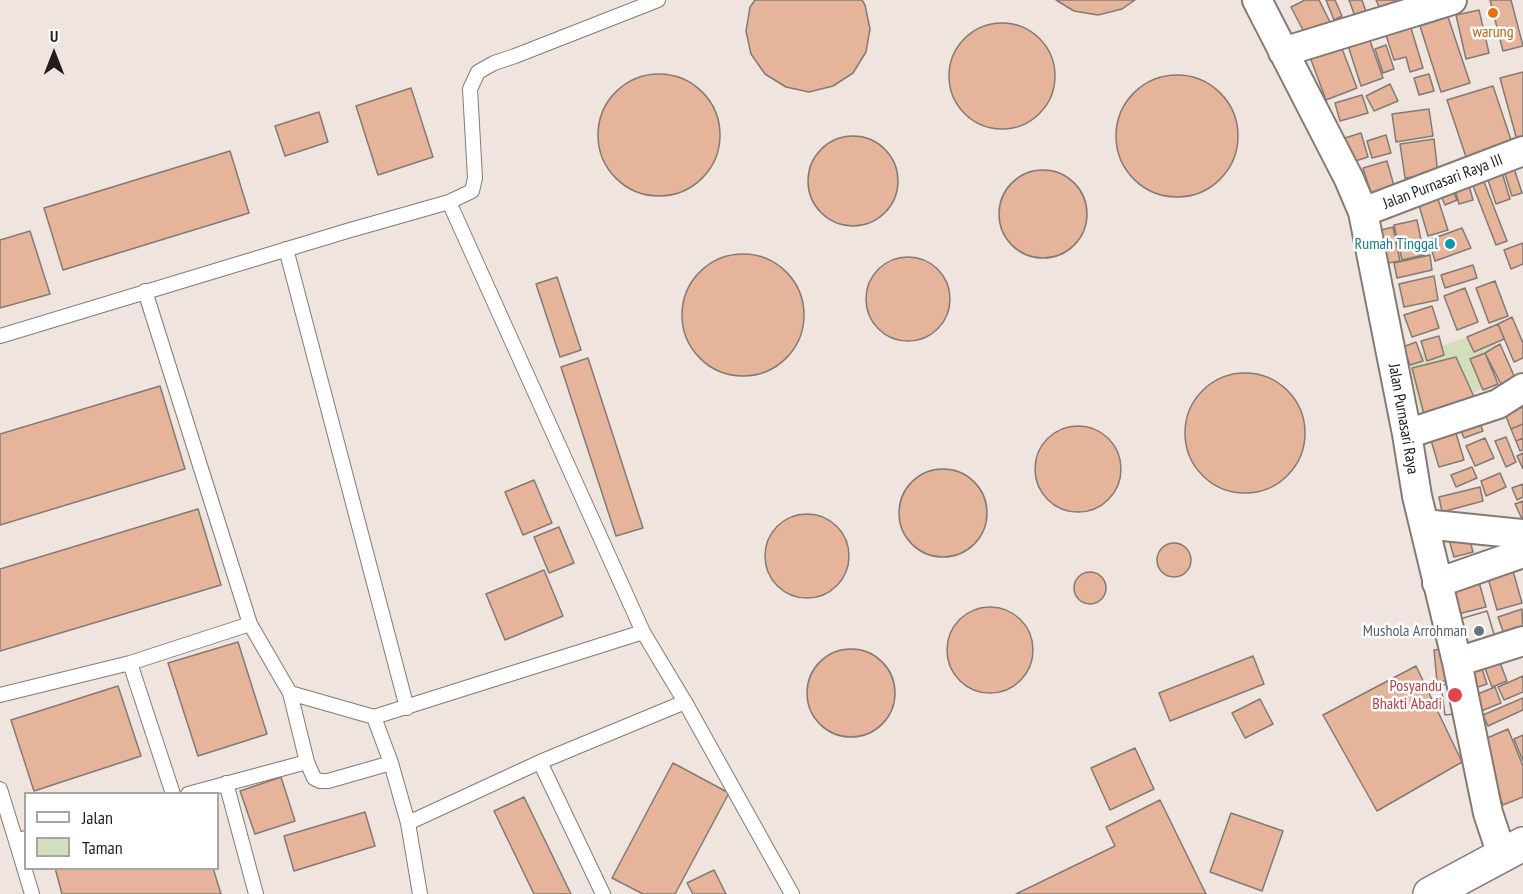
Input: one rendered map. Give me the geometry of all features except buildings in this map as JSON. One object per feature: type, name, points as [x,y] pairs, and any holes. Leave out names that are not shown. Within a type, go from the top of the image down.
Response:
[{"type":"highway","points":[[1430,894],[1513,849]]},
{"type":"street","name":"Jalan Purnasari Raya","points":[[1257,0],[1349,179],[1363,212],[1424,524],[1457,662],[1488,813],[1513,849]]},
{"type":"street","points":[[1283,52],[1452,0]]},
{"type":"street","name":"Jalan Purnasari Raya III","points":[[1363,212],[1523,151]]},
{"type":"street","points":[[1407,434],[1498,404],[1523,388]]},
{"type":"street","points":[[1424,524],[1523,534]]},
{"type":"street","points":[[1437,583],[1523,553]]},
{"type":"street","points":[[1457,662],[1523,641]]},
{"type":"lane","points":[[0,336],[449,202],[472,191],[475,178],[471,89],[478,72],[494,63],[658,0]]},
{"type":"lane","points":[[449,202],[643,632],[788,883],[792,894]]},
{"type":"lane","points":[[286,249],[407,708]]},
{"type":"lane","points":[[145,291],[250,624],[290,693],[307,762],[314,778],[320,782],[328,782],[391,763]]},
{"type":"lane","points":[[0,695],[130,663],[250,624]]},
{"type":"lane","points":[[290,693],[374,717],[643,632]]},
{"type":"lane","points":[[130,663],[171,792]]},
{"type":"lane","points":[[408,823],[540,762],[685,702]]},
{"type":"lane","points":[[374,717],[391,763],[408,823],[420,894]]},
{"type":"lane","points":[[195,792],[307,762]]},
{"type":"lane","points":[[540,762],[603,894]]},
{"type":"lane","points":[[226,783],[256,894]]},
{"type":"lane","points":[[0,789],[21,840],[24,855]]},
{"type":"lane","points":[[27,870],[32,894]]},
{"type":"green space","points":[[1489,329],[1510,375],[1422,418],[1408,358]]},
{"type":"place","name":"warung","points":[[1493,13]]},
{"type":"place","name":"Rumah Tinggal","points":[[1450,244]]},
{"type":"place","name":"Mushola Arrohman","points":[[1479,631]]},
{"type":"place","name":"Posyandu Bhakti Abadi","points":[[1455,695]]}]
